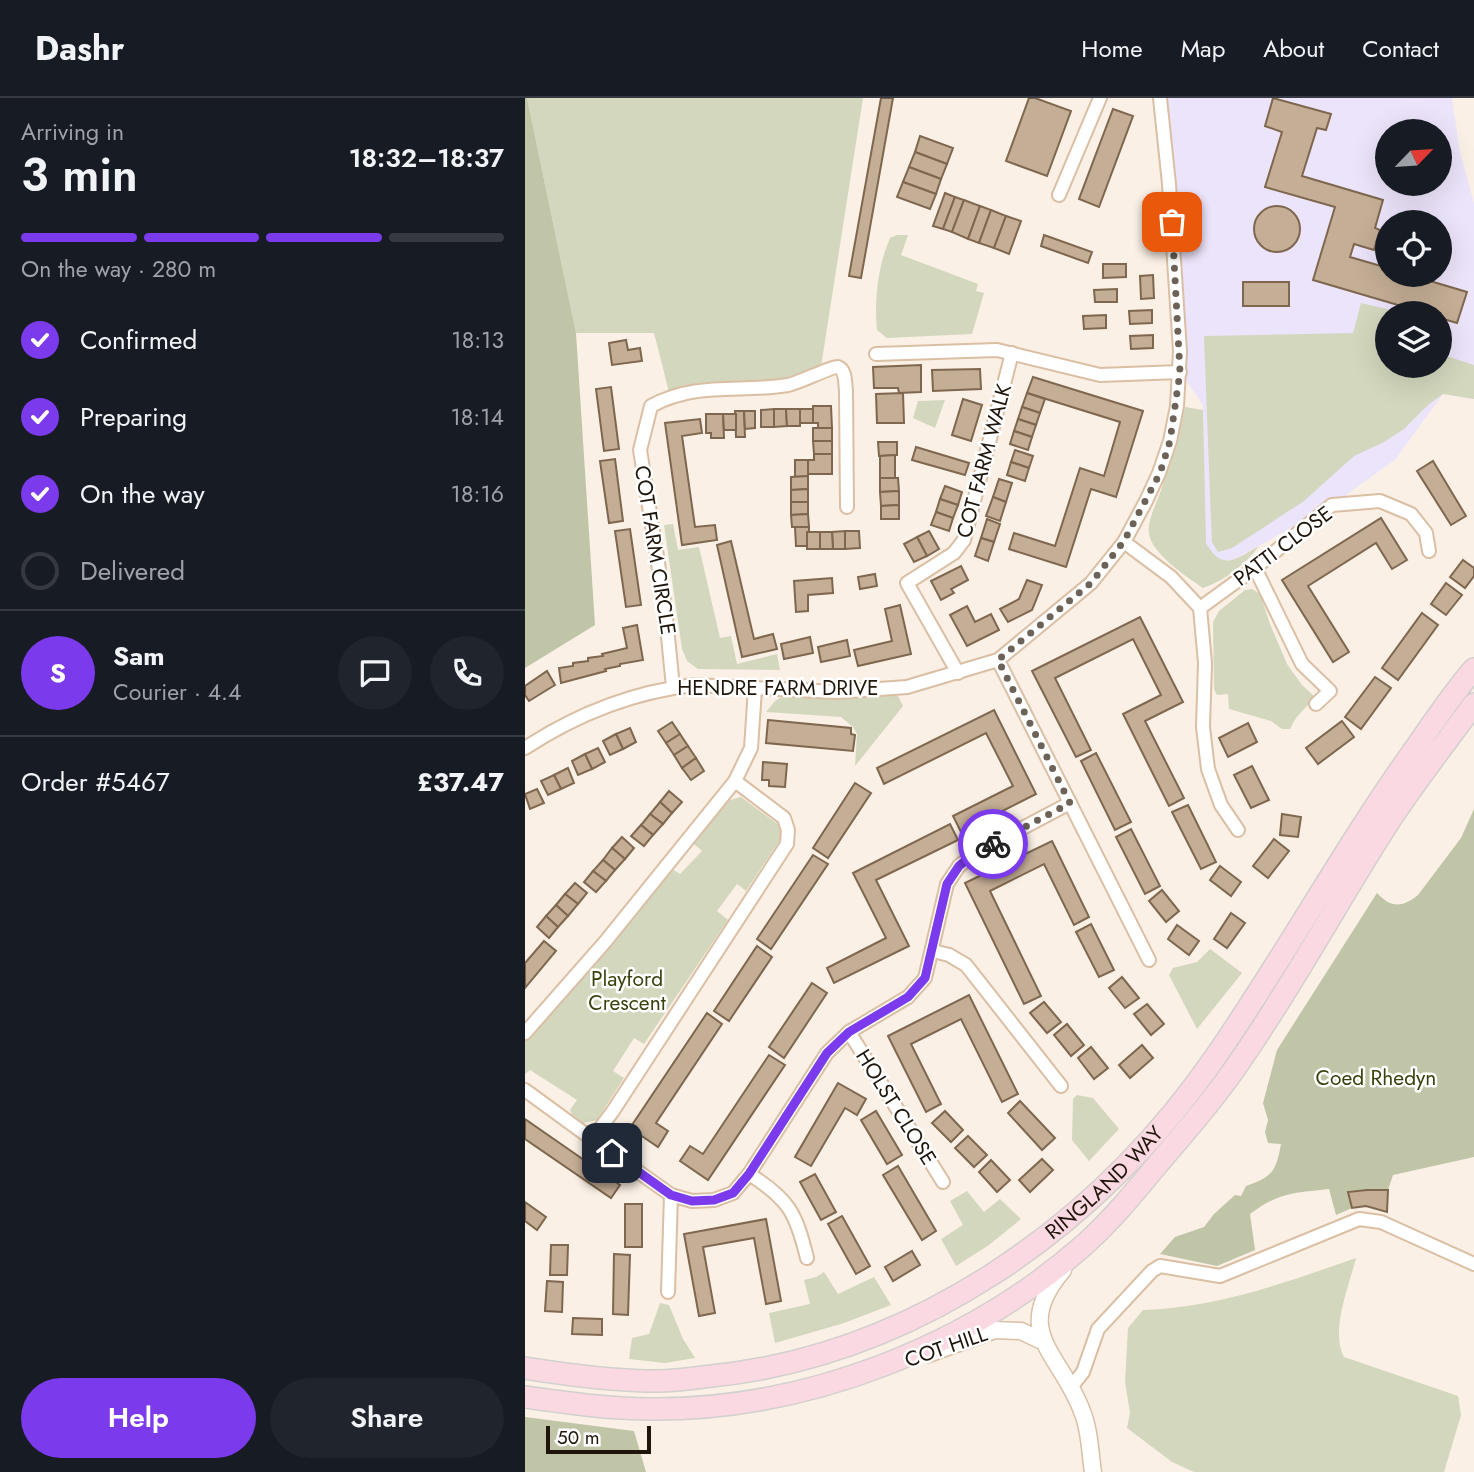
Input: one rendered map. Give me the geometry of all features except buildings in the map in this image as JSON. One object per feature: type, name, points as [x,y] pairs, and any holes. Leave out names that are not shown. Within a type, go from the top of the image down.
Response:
[{"type":"main road","name":"RINGLAND WAY","points":[[525,1368],[592,1378],[660,1381],[768,1369],[823,1354],[886,1332],[947,1303],[1011,1263],[1102,1188],[1178,1106],[1215,1057],[1274,967],[1375,804],[1474,669]]},
{"type":"main road","name":"RINGLAND WAY","points":[[525,1396],[584,1406],[653,1409],[744,1403],[849,1377],[929,1345],[974,1322],[1032,1286],[1085,1244],[1194,1123],[1240,1061],[1392,817],[1474,704]]},
{"type":"street","points":[[1059,195],[1100,98]]},
{"type":"street","name":"HENDRE FARM DRIVE","points":[[525,748],[584,713],[673,687],[694,685],[837,692],[907,687],[958,673],[998,660],[1091,583],[1124,541],[1160,473],[1172,429],[1180,372],[1170,184],[1160,98]]},
{"type":"street","points":[[876,354],[997,349],[1100,375],[1180,372]]},
{"type":"street","name":"COT FARM WALK","points":[[958,673],[907,583],[954,553],[964,540],[1013,353]]},
{"type":"street","name":"COT FARM CIRCLE","points":[[673,687],[665,607],[639,450],[651,406],[670,396],[701,389],[800,383],[833,366],[840,368],[844,372],[847,507]]},
{"type":"street","name":"PATTI CLOSE","points":[[1200,608],[1255,568],[1332,505],[1380,501],[1411,514],[1426,533],[1429,551]]},
{"type":"street","points":[[1124,541],[1171,577],[1200,608],[1205,663],[1203,727],[1208,769],[1221,805],[1238,830]]},
{"type":"street","points":[[1255,568],[1302,664],[1329,691],[1316,704]]},
{"type":"street","points":[[998,660],[1149,960]]},
{"type":"street","points":[[525,1033],[605,942],[735,781],[751,748],[755,689]]},
{"type":"street","points":[[592,1139],[787,844],[788,830],[784,818],[735,781]]},
{"type":"street","points":[[525,1090],[671,1195],[692,1201],[714,1200],[733,1193],[749,1174],[827,1053],[849,1032],[908,997],[925,978],[947,884],[959,866],[975,853],[1070,803]]},
{"type":"street","points":[[933,951],[949,955],[966,965],[1061,1086]]},
{"type":"street","name":"HOLST CLOSE","points":[[849,1032],[943,1182]]},
{"type":"street","points":[[749,1174],[776,1191],[791,1209],[807,1258]]},
{"type":"street","points":[[668,1292],[671,1195]]},
{"type":"street","points":[[1072,1386],[1083,1372],[1098,1329],[1152,1271],[1160,1266],[1220,1276],[1359,1219],[1381,1222],[1474,1264]]},
{"type":"street","points":[[1085,1244],[1045,1293],[1040,1320],[1041,1341],[1072,1386],[1084,1416],[1093,1472]]},
{"type":"street","name":"COT HILL","points":[[849,1377],[945,1349],[995,1330],[1021,1331],[1041,1341]]},
{"type":"shaded area","points":[[1160,98],[1452,98],[1460,152],[1474,203],[1474,399],[1443,394],[1395,460],[1332,505],[1235,559],[1223,561],[1213,556],[1205,543],[1203,405],[1180,372]]},
{"type":"green space","points":[[525,98],[576,333],[595,625],[525,668]]},
{"type":"green space","points":[[527,98],[863,98],[820,373],[800,383],[670,396],[654,333],[576,333]]},
{"type":"green space","points":[[908,235],[901,255],[978,284],[976,291],[984,293],[972,334],[887,338],[877,330],[876,307],[880,271],[890,238]]},
{"type":"green space","points":[[1361,303],[1375,306],[1375,378],[1452,378],[1452,358],[1474,365],[1474,399],[1443,394],[1404,429],[1354,456],[1304,501],[1232,548],[1218,552],[1212,542],[1204,336],[1353,333]]},
{"type":"green space","points":[[945,400],[935,428],[913,418],[918,401]]},
{"type":"green space","points":[[1185,407],[1203,410],[1206,543],[1218,558],[1224,560],[1236,558],[1259,546],[1234,571],[1203,588],[1163,557],[1149,534],[1151,516]]},
{"type":"green space","points":[[673,524],[678,550],[699,547],[720,638],[731,636],[737,664],[777,654],[780,670],[698,669],[687,661],[682,649],[664,525]]},
{"type":"green space","points":[[1252,589],[1260,594],[1287,664],[1302,685],[1315,697],[1290,729],[1282,729],[1271,721],[1229,709],[1228,694],[1217,695],[1214,689],[1213,622],[1219,611],[1245,590]]},
{"type":"green space","points":[[785,695],[898,696],[903,706],[855,766],[857,734],[853,727],[841,717],[766,712],[775,701]]},
{"type":"green space","name":"Playford Crescent","points":[[741,797],[779,825],[782,837],[746,891],[737,884],[717,911],[728,920],[644,1044],[634,1038],[613,1071],[624,1078],[597,1120],[583,1123],[573,1117],[570,1110],[577,1100],[530,1070],[525,1074],[525,1041],[599,959],[672,869],[680,874],[702,851],[693,843],[730,800]]},
{"type":"green space","name":"Coed Rhedyn","points":[[1474,809],[1474,1157],[1393,1175],[1388,1190],[1349,1192],[1352,1208],[1336,1215],[1329,1189],[1279,1197],[1250,1214],[1255,1250],[1217,1266],[1160,1254],[1175,1237],[1204,1227],[1235,1195],[1241,1196],[1246,1186],[1262,1180],[1275,1167],[1281,1144],[1268,1143],[1265,1132],[1268,1120],[1263,1103],[1277,1050],[1377,893],[1392,904],[1402,904],[1418,895],[1461,838]]},
{"type":"green space","points":[[1210,949],[1242,973],[1197,1029],[1169,975],[1173,968],[1197,962]]},
{"type":"green space","points":[[1077,1095],[1093,1098],[1119,1129],[1089,1161],[1072,1140],[1073,1099]]},
{"type":"green space","points":[[967,1191],[984,1212],[1000,1199],[1021,1219],[989,1245],[956,1266],[941,1239],[963,1225],[950,1201]]},
{"type":"green space","points":[[1356,1258],[1340,1322],[1340,1346],[1344,1357],[1458,1396],[1461,1415],[1444,1472],[1194,1472],[1172,1462],[1127,1428],[1130,1413],[1125,1382],[1128,1328],[1143,1310],[1225,1299]]},
{"type":"green space","points":[[824,1272],[838,1294],[874,1277],[891,1305],[844,1323],[775,1343],[769,1313],[810,1304],[804,1280]]},
{"type":"green space","points":[[660,1303],[669,1305],[683,1339],[695,1358],[665,1363],[629,1359],[632,1338],[649,1334]]},
{"type":"green space","points":[[525,1417],[634,1431],[646,1472],[525,1472]]},
{"type":"way so far","points":[[993,844],[1070,803],[998,660],[1091,583],[1124,541],[1160,473],[1177,406],[1180,372],[1172,222]]},
{"type":"route","points":[[612,1153],[671,1195],[692,1201],[714,1200],[733,1193],[749,1174],[827,1053],[849,1032],[908,997],[925,978],[947,884],[959,866],[975,853],[993,844]]}]
